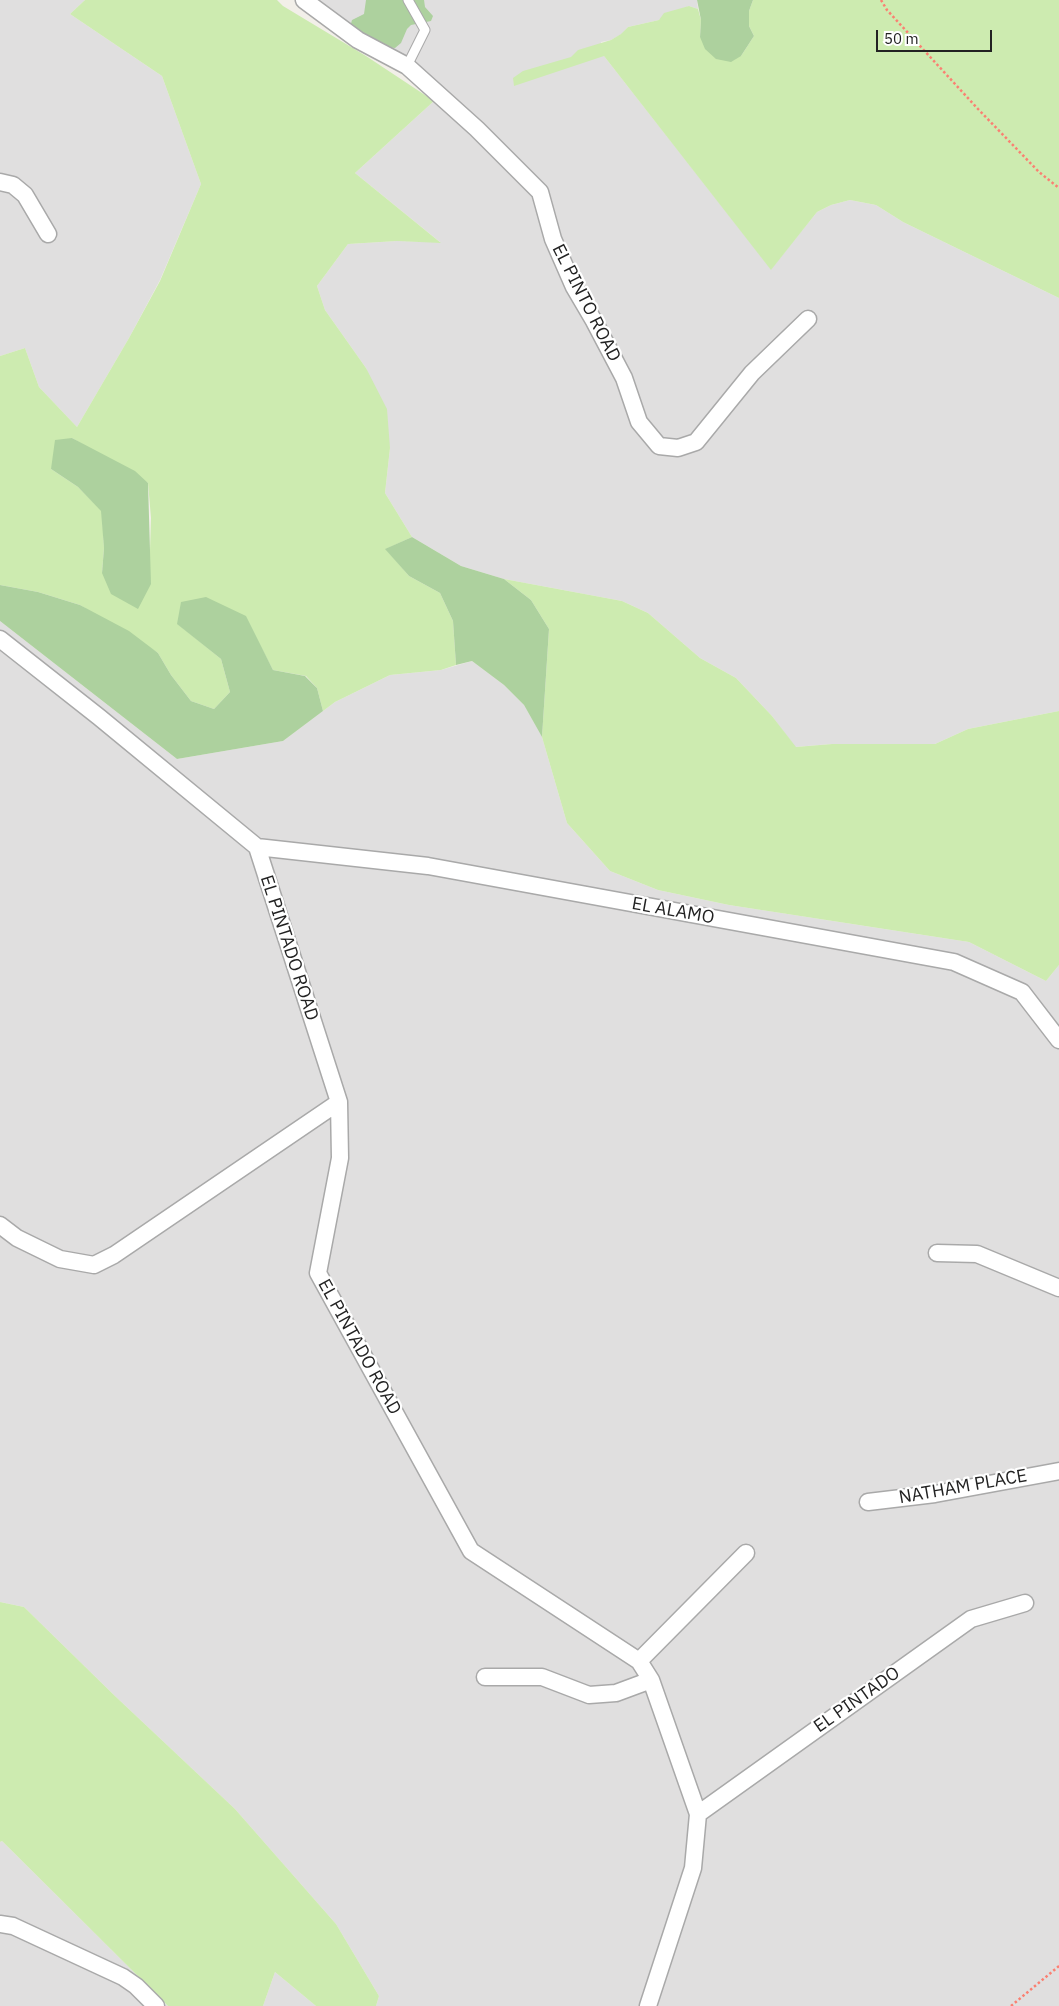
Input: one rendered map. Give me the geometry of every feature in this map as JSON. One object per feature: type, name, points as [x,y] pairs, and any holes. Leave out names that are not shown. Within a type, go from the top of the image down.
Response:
[{"type":"street","name":"EL PINTO ROAD","points":[[304,0],[358,40],[406,66],[477,129],[540,192],[553,238],[574,287],[624,378],[640,422],[659,446],[678,448],[696,442],[752,373],[808,319]]},
{"type":"street","points":[[0,182],[13,184],[25,195],[48,234]]},
{"type":"street","points":[[0,639],[100,717],[257,847]]},
{"type":"street","name":"EL ALAMO","points":[[257,847],[428,866],[954,962],[1022,992],[1059,1040]]},
{"type":"street","name":"EL PINTADO ROAD","points":[[257,847],[339,1102],[340,1158],[318,1273],[471,1551],[639,1662],[651,1680],[698,1814],[692,1868],[648,2006]]},
{"type":"street","points":[[0,1225],[17,1238],[60,1259],[94,1266],[114,1255],[339,1102]]},
{"type":"street","points":[[937,1252],[977,1254],[1059,1288]]},
{"type":"street","name":"NATHAM PLACE","points":[[868,1502],[935,1494],[1059,1471]]},
{"type":"street","points":[[639,1662],[746,1553]]},
{"type":"street","name":"EL PINTADO","points":[[698,1814],[970,1619],[1026,1603]]},
{"type":"street","points":[[485,1677],[542,1677],[589,1695],[616,1693],[651,1680]]},
{"type":"street","points":[[0,1924],[13,1926],[123,1977],[136,1986],[156,2006]]},
{"type":"lane","points":[[406,66],[425,30],[408,0]]},
{"type":"path","points":[[880,0],[887,10],[978,108],[1039,172],[1059,188]]},
{"type":"path","points":[[1011,2006],[1059,1966]]},
{"type":"shaded area","points":[[0,0],[85,0],[70,14],[162,76],[201,184],[160,280],[129,338],[77,427],[39,387],[25,348],[0,356]]},
{"type":"shaded area","points":[[312,0],[697,0],[698,9],[689,6],[659,20],[628,27],[622,34],[611,40],[601,42],[604,56],[771,269],[817,212],[831,205],[850,200],[876,205],[903,222],[1059,298],[1059,711],[968,729],[935,744],[832,744],[795,747],[772,716],[736,678],[700,658],[648,613],[622,601],[504,579],[461,566],[412,537],[385,493],[390,448],[366,368],[325,310],[317,286],[348,244],[397,241],[440,242],[355,173],[445,91],[351,24]]},
{"type":"shaded area","points":[[0,621],[177,759],[283,741],[335,702],[390,675],[441,670],[472,661],[504,685],[524,705],[542,737],[567,823],[610,871],[658,890],[729,905],[969,942],[1046,981],[1059,965],[1059,2006],[376,2006],[379,1996],[336,1924],[235,1809],[24,1607],[0,1602]]},
{"type":"shaded area","points":[[2,1841],[168,2006],[0,2006],[0,1842]]},
{"type":"shaded area","points":[[275,1972],[316,2006],[263,2006]]},
{"type":"green space","points":[[85,0],[277,0],[283,6],[366,56],[434,101],[355,173],[441,243],[397,241],[348,244],[317,286],[325,310],[366,368],[387,409],[390,448],[385,493],[412,537],[386,549],[409,576],[440,593],[453,621],[456,665],[441,670],[390,675],[335,702],[323,711],[317,688],[306,676],[273,670],[262,649],[178,624],[221,659],[230,692],[214,709],[191,701],[171,675],[158,653],[80,605],[38,592],[0,585],[0,356],[25,348],[39,387],[77,427],[160,281],[201,184],[162,76],[70,14]],"holes":[[[72,438],[148,483],[151,518],[150,550],[102,573],[104,548],[102,511],[78,487],[51,469]]]},
{"type":"green space","points":[[366,0],[424,0],[425,7],[433,16],[431,21],[411,25],[407,29],[401,43],[395,48],[384,47],[350,27],[352,20],[364,14]]},
{"type":"green space","points":[[697,0],[753,0],[749,11],[749,26],[754,36],[741,56],[731,62],[716,59],[705,49],[700,37],[701,20]]},
{"type":"green space","points":[[753,0],[1059,0],[1059,298],[903,222],[876,205],[850,200],[831,205],[817,212],[771,270],[604,56],[514,86],[513,78],[523,71],[571,57],[578,50],[611,40],[628,27],[659,20],[664,13],[689,6],[698,9],[701,20],[700,37],[741,56],[754,36],[749,26],[749,11]]},
{"type":"green space","points":[[72,438],[135,471],[148,483],[151,584],[138,609],[111,594],[102,573],[104,548],[101,511],[78,487],[51,469],[55,440]]},
{"type":"green space","points":[[412,537],[461,566],[504,579],[531,600],[549,629],[542,737],[524,705],[504,685],[472,661],[456,665],[453,621],[440,593],[409,576],[385,549]]},
{"type":"green space","points":[[504,579],[622,601],[648,613],[700,658],[736,678],[772,716],[796,747],[832,744],[935,744],[968,729],[1059,711],[1059,965],[1046,981],[969,942],[729,905],[658,890],[610,871],[567,823],[542,737],[549,629],[531,600]]},
{"type":"green space","points":[[0,585],[38,592],[80,605],[129,631],[158,653],[171,675],[191,701],[214,709],[230,692],[221,659],[177,624],[181,602],[206,597],[246,616],[273,670],[305,676],[317,688],[323,711],[283,741],[177,759],[0,621]]},
{"type":"green space","points":[[0,1602],[24,1607],[235,1809],[336,1924],[379,1996],[376,2006],[316,2006],[275,1972],[263,2006],[168,2006],[2,1841],[0,1842]]}]
